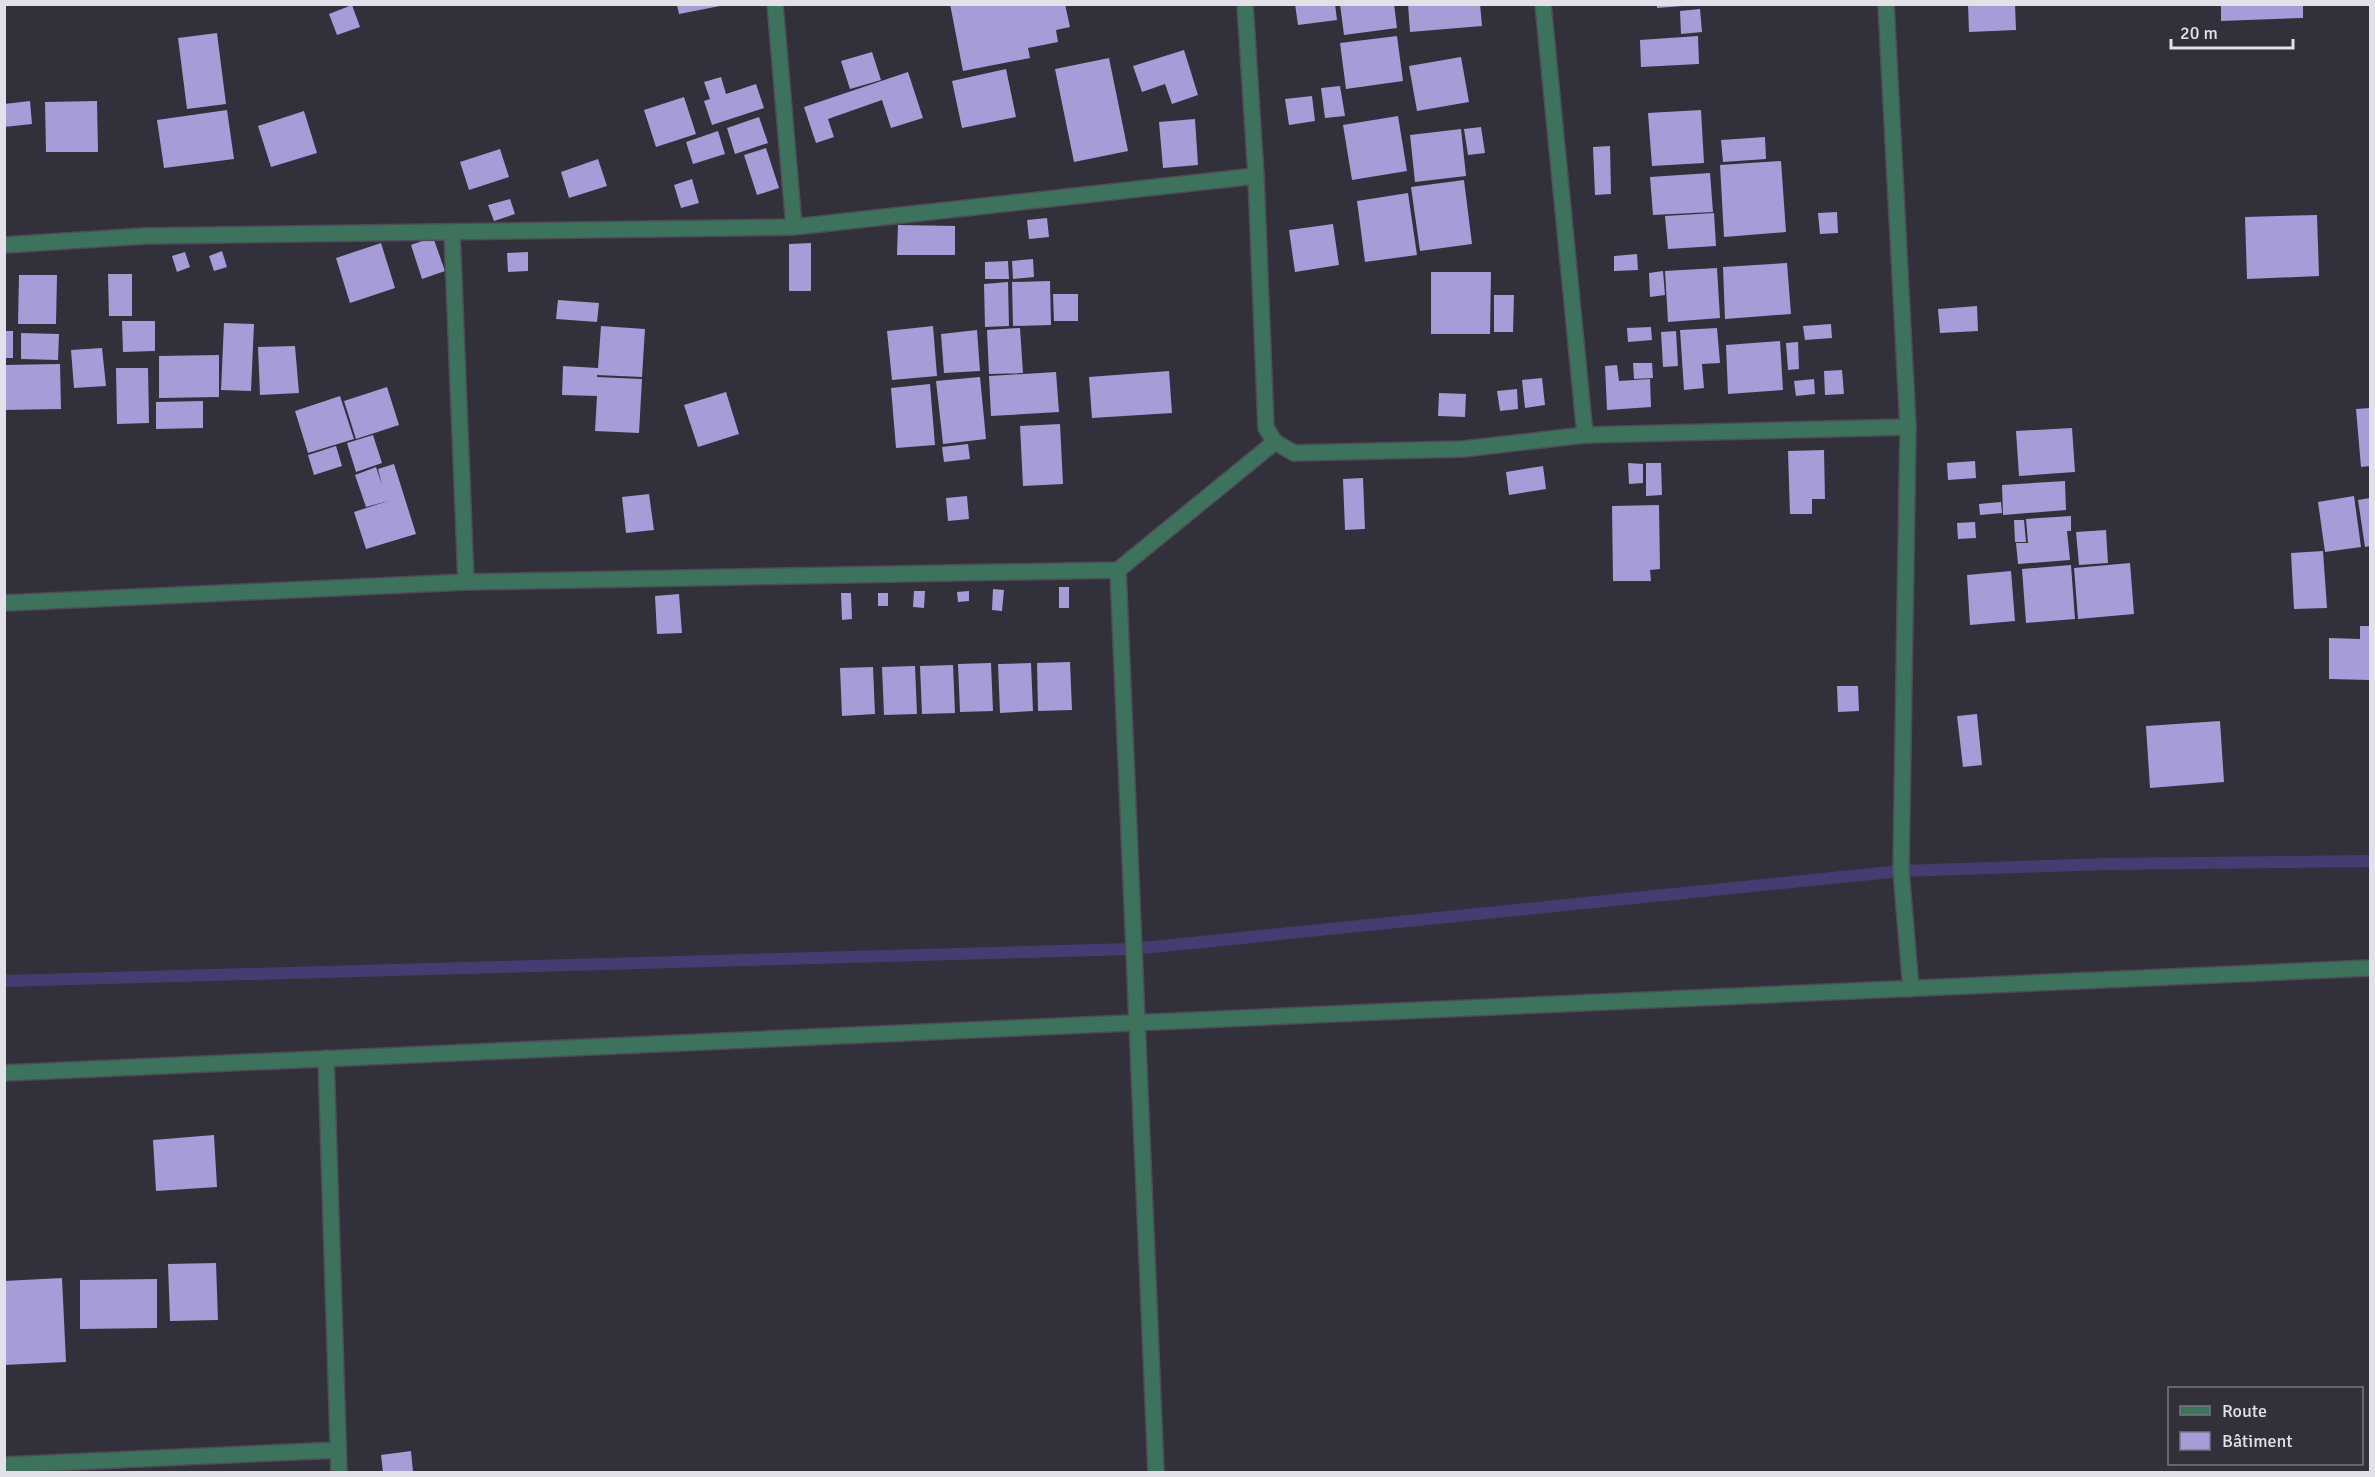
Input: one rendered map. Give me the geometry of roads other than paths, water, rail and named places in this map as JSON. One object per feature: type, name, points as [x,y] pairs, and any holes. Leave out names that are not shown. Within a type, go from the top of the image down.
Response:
[{"type":"street","points":[[776,4],[794,227]]},
{"type":"street","points":[[1245,4],[1256,176],[1266,428],[1275,442],[1294,453],[1396,451],[1463,449],[1585,435],[1908,427]]},
{"type":"street","points":[[1543,4],[1585,435]]},
{"type":"street","points":[[1886,4],[1908,427],[1901,871],[1911,989]]},
{"type":"street","points":[[4,245],[144,236],[794,227],[1256,176]]},
{"type":"street","points":[[452,232],[466,582]]},
{"type":"street","points":[[4,603],[466,582],[1118,570],[1275,442]]},
{"type":"street","points":[[1118,570],[1156,1473]]},
{"type":"street","points":[[4,1073],[2370,968]]},
{"type":"street","points":[[326,1058],[339,1473]]},
{"type":"street","points":[[4,1465],[338,1450]]},
{"type":"waterway","points":[[4,981],[1133,949],[1901,871],[2108,864],[2370,861]]}]
